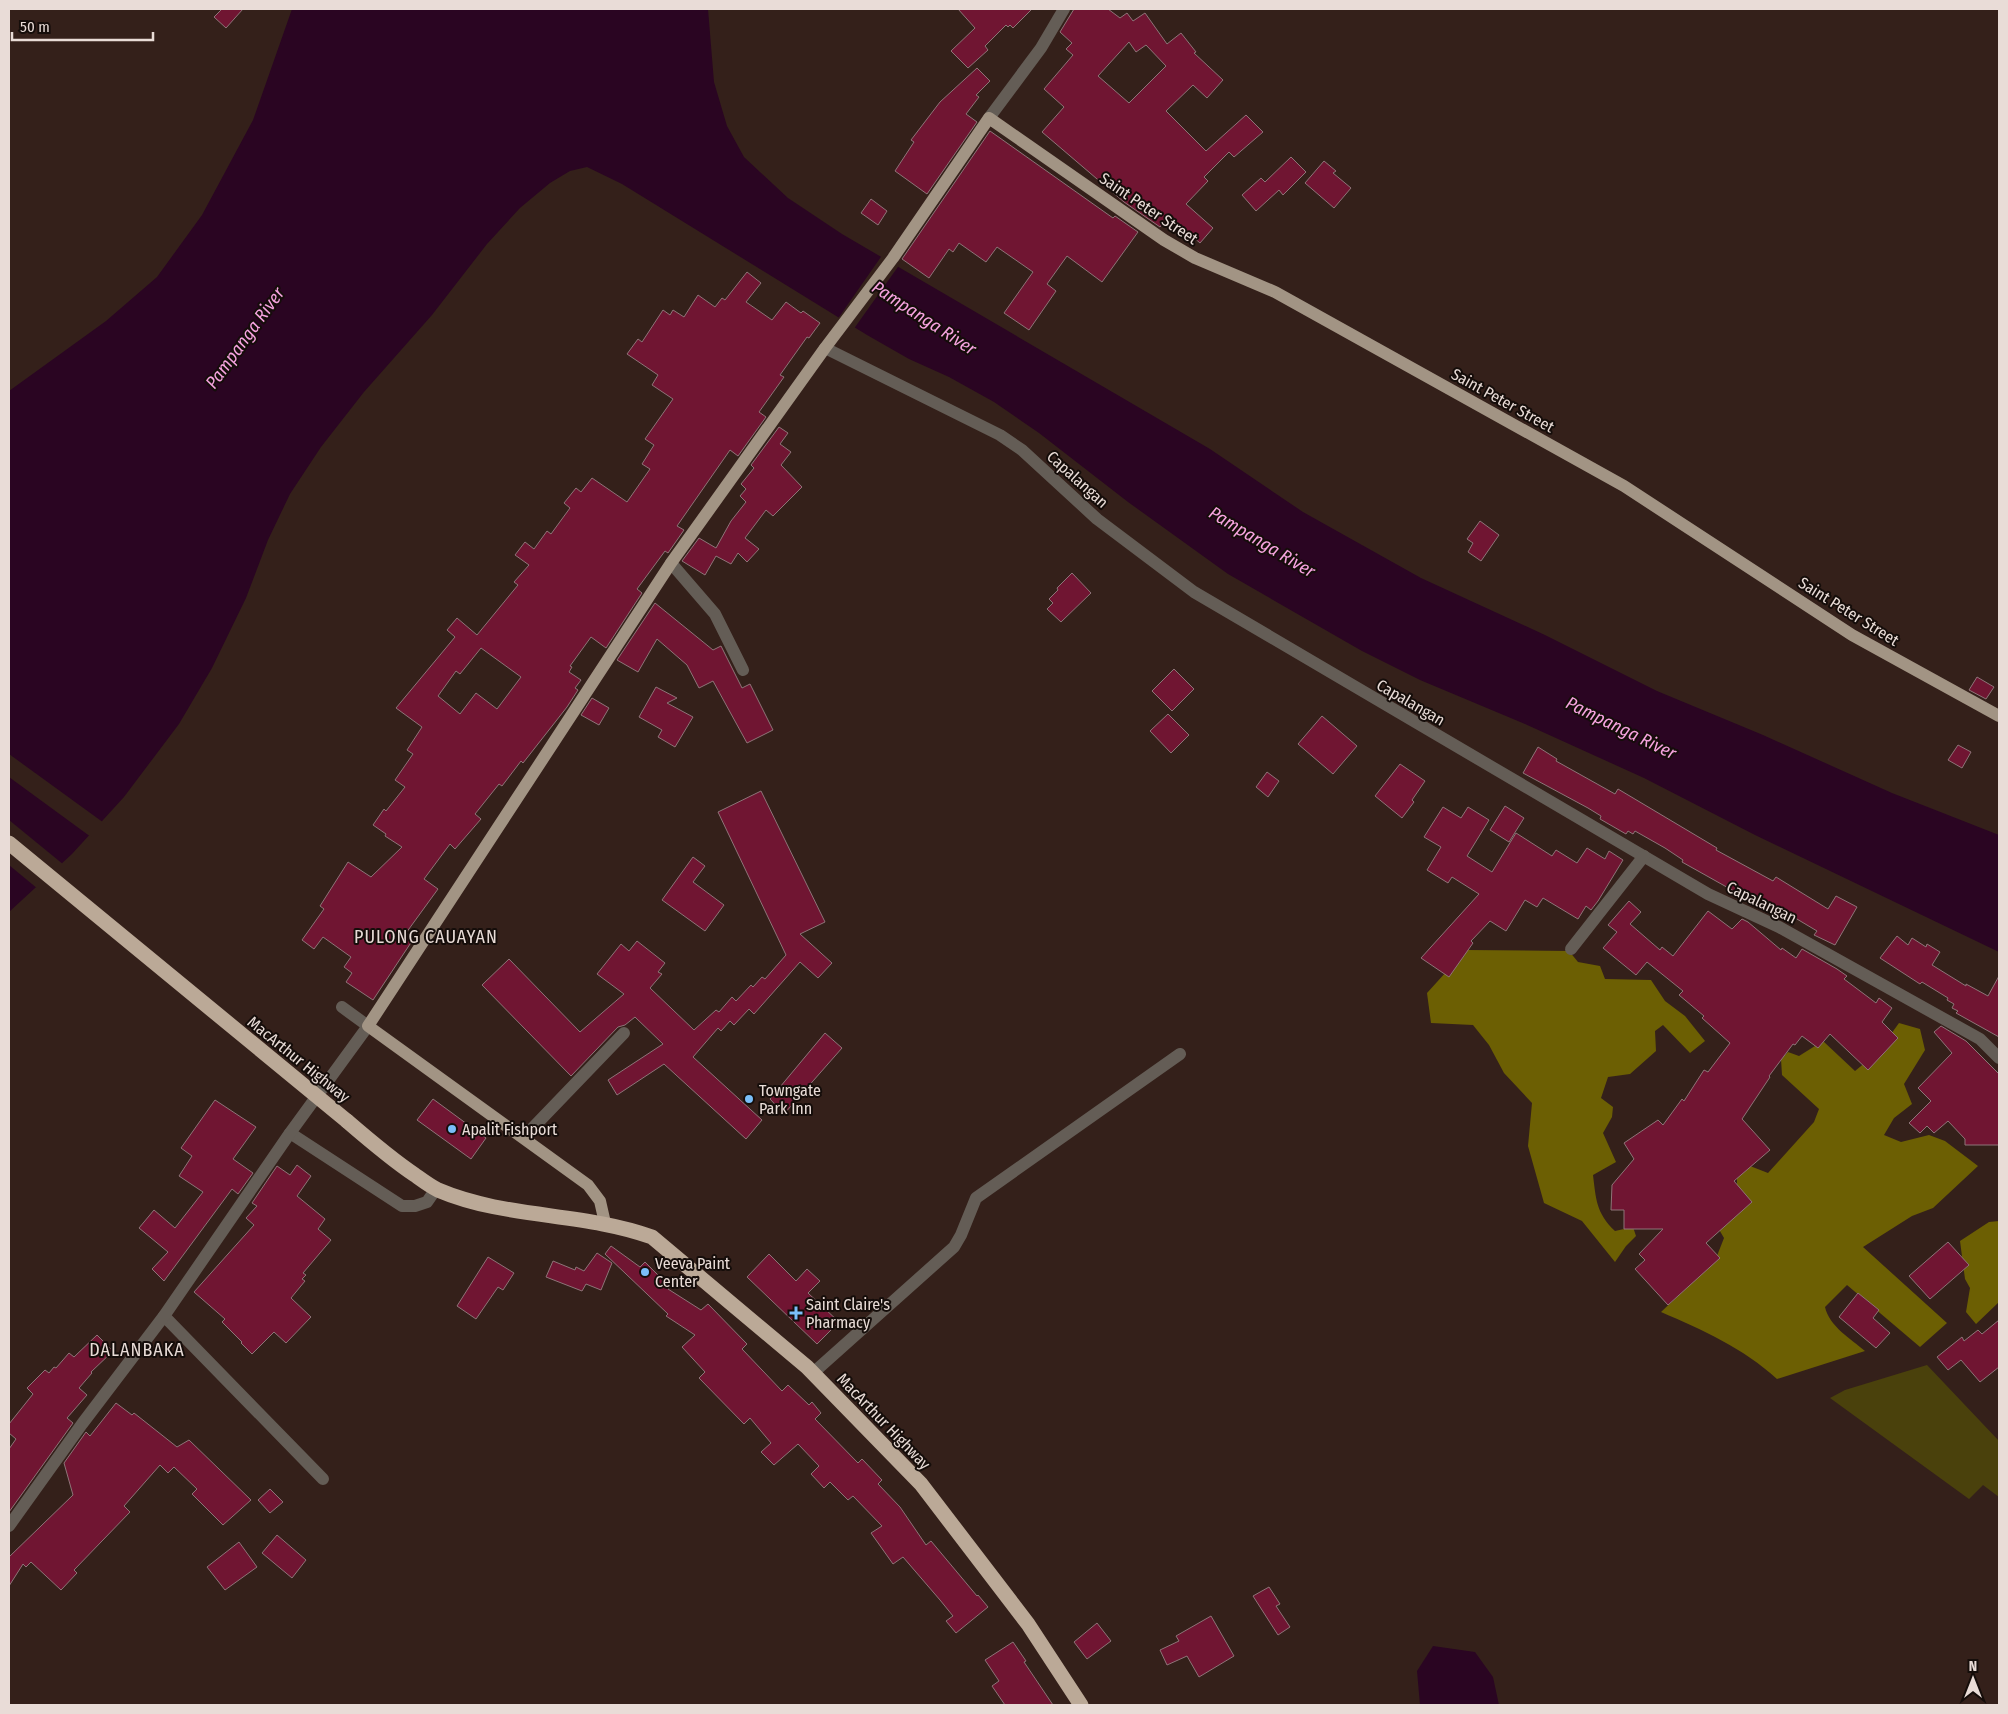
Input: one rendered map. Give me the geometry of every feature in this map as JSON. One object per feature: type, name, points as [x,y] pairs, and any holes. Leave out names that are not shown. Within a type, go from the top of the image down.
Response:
[{"type":"highway","name":"MacArthur Highway","points":[[9,843],[399,1164],[436,1189],[477,1203],[605,1223],[628,1228],[652,1237],[813,1373],[921,1484],[1028,1624],[1081,1705]]},
{"type":"main road","points":[[605,1223],[600,1201],[588,1185],[368,1026],[671,563],[825,348],[893,258],[989,118]]},
{"type":"main road","name":"Saint Peter Street","points":[[989,118],[1164,240],[1195,258],[1275,292],[1624,486],[1852,634],[1999,716]]},
{"type":"street","points":[[989,118],[1041,48],[1064,9]]},
{"type":"street","name":"Capalangan","points":[[825,348],[1000,435],[1022,450],[1096,519],[1194,592],[1708,894],[1779,927],[1980,1039],[1999,1058]]},
{"type":"street","points":[[671,563],[715,614],[743,670]]},
{"type":"street","points":[[1571,949],[1644,856]]},
{"type":"street","points":[[9,1526],[82,1424],[164,1316],[290,1133],[368,1026],[342,1007]]},
{"type":"street","points":[[524,1137],[624,1033]]},
{"type":"street","points":[[813,1373],[954,1247],[976,1198],[1180,1054]]},
{"type":"street","points":[[290,1133],[402,1206],[415,1206],[427,1202],[436,1189]]},
{"type":"street","points":[[164,1316],[323,1479]]},
{"type":"shaded area","points":[[1466,950],[1569,951],[1578,962],[1600,966],[1605,979],[1651,980],[1665,1001],[1685,1016],[1705,1041],[1690,1053],[1663,1025],[1655,1031],[1656,1051],[1630,1074],[1608,1077],[1601,1098],[1613,1107],[1612,1117],[1603,1133],[1616,1162],[1593,1175],[1596,1199],[1600,1212],[1615,1231],[1633,1227],[1636,1236],[1615,1262],[1582,1221],[1544,1203],[1528,1146],[1532,1103],[1504,1073],[1489,1045],[1473,1025],[1431,1023],[1427,993]]},
{"type":"shaded area","points":[[1899,1023],[1920,1029],[1925,1050],[1904,1084],[1912,1104],[1894,1118],[1884,1135],[1901,1142],[1929,1135],[1945,1141],[1978,1166],[1933,1208],[1912,1216],[1863,1247],[1947,1323],[1920,1347],[1847,1285],[1825,1307],[1827,1314],[1836,1326],[1865,1351],[1777,1379],[1736,1349],[1707,1333],[1661,1312],[1715,1261],[1724,1238],[1717,1226],[1737,1193],[1737,1175],[1750,1166],[1768,1173],[1814,1122],[1819,1109],[1782,1075],[1781,1059],[1788,1052],[1799,1056],[1823,1041],[1855,1071],[1878,1052]]},
{"type":"shaded area","points":[[1999,1221],[1999,1302],[1976,1324],[1966,1312],[1970,1288],[1965,1279],[1960,1241],[1989,1222]]},
{"type":"shaded area","points":[[1927,1365],[1999,1441],[1999,1497],[1983,1485],[1969,1499],[1830,1398],[1845,1390]]},
{"type":"water","name":"Pampanga River","points":[[292,9],[708,9],[714,82],[727,126],[744,157],[788,198],[842,234],[1210,449],[1303,512],[1421,578],[1545,635],[1657,691],[1763,735],[1892,793],[1999,835],[1999,952],[1755,835],[1644,778],[1525,724],[1420,680],[1362,651],[1228,574],[1128,502],[1039,433],[994,402],[949,377],[909,359],[867,335],[622,184],[587,167],[570,171],[550,183],[520,208],[487,244],[432,315],[364,392],[321,447],[290,494],[268,540],[246,598],[212,668],[179,724],[124,797],[72,854],[9,912],[9,391],[106,321],[157,277],[202,215],[253,120]]},
{"type":"water","points":[[1433,1646],[1475,1652],[1493,1677],[1499,1705],[1420,1705],[1417,1671]]},
{"type":"pier","points":[[883,254],[900,264],[853,330],[837,320]]},
{"type":"pier","points":[[9,754],[104,823],[91,837],[9,777]]},
{"type":"pier","points":[[9,820],[64,865],[38,889],[9,865]]},
{"type":"building","points":[[222,9],[243,9],[226,28],[214,17]]},
{"type":"building","points":[[958,9],[1032,9],[1013,28],[1010,25],[1008,27],[1006,25],[985,46],[988,50],[968,68],[951,51],[975,28]]},
{"type":"building","points":[[1074,9],[1108,9],[1120,18],[1127,13],[1133,21],[1145,13],[1167,44],[1181,33],[1196,52],[1194,53],[1223,80],[1207,98],[1193,85],[1166,111],[1206,151],[1246,115],[1263,132],[1234,157],[1229,152],[1204,177],[1208,181],[1186,204],[1213,228],[1200,243],[1169,216],[1160,227],[1124,202],[1042,132],[1064,107],[1044,89],[1073,55],[1066,49],[1072,43],[1060,32]],"holes":[[[1129,42],[1136,52],[1146,45],[1166,66],[1129,103],[1098,76]]]},
{"type":"building","points":[[977,68],[990,81],[976,95],[979,97],[966,114],[977,122],[927,194],[895,171],[914,142],[911,140],[940,102]]},
{"type":"building","points":[[990,131],[1113,218],[1115,216],[1138,232],[1102,282],[1067,256],[1047,284],[1056,291],[1029,330],[1004,313],[1033,272],[997,247],[986,262],[959,243],[953,252],[949,249],[929,278],[902,259]]},
{"type":"building","points":[[1291,157],[1306,172],[1283,195],[1279,190],[1256,211],[1242,195],[1261,178],[1265,182]]},
{"type":"building","points":[[1324,161],[1336,171],[1333,173],[1351,188],[1334,208],[1305,183]]},
{"type":"building","points":[[871,199],[887,211],[878,225],[861,213]]},
{"type":"building","points":[[747,272],[761,283],[746,302],[772,320],[786,302],[820,323],[809,338],[807,337],[780,375],[784,377],[759,412],[766,417],[738,456],[730,450],[677,526],[684,530],[668,553],[665,551],[637,589],[642,593],[606,648],[591,637],[570,666],[572,667],[569,672],[581,680],[575,688],[578,690],[567,707],[523,763],[521,761],[502,786],[499,784],[475,814],[481,819],[455,849],[450,844],[424,879],[438,889],[406,933],[414,938],[373,1000],[346,982],[352,973],[344,967],[351,957],[323,937],[314,949],[302,940],[324,909],[320,906],[348,862],[371,877],[402,847],[385,836],[386,834],[373,825],[384,809],[386,811],[405,787],[395,780],[413,754],[407,750],[422,727],[396,708],[455,637],[447,630],[457,618],[477,635],[518,585],[514,582],[529,565],[515,555],[525,542],[534,549],[547,531],[551,534],[570,508],[564,503],[576,488],[581,492],[592,478],[627,502],[650,469],[642,464],[654,445],[645,439],[673,399],[652,385],[658,375],[627,354],[638,339],[642,342],[663,310],[670,315],[673,310],[684,317],[698,295],[715,307],[722,298],[725,300]],"holes":[[[481,648],[521,677],[497,709],[476,693],[460,714],[438,696],[456,671],[460,674]]]},
{"type":"building","points":[[779,427],[788,433],[780,444],[791,452],[781,465],[802,487],[773,516],[766,510],[745,538],[759,549],[747,562],[738,553],[731,564],[716,556],[705,575],[682,561],[699,538],[716,548],[731,521],[746,502],[740,496],[746,489],[741,484],[754,468],[751,465]]},
{"type":"building","points":[[1480,521],[1499,535],[1481,561],[1468,552],[1473,543],[1467,539]]},
{"type":"building","points":[[1072,573],[1091,593],[1061,622],[1047,609],[1053,603],[1049,599]]},
{"type":"building","points":[[655,603],[713,650],[721,646],[742,688],[750,684],[773,730],[747,743],[713,681],[699,688],[687,665],[657,639],[638,672],[617,660]]},
{"type":"building","points":[[1174,669],[1194,689],[1172,711],[1152,691]]},
{"type":"building","points":[[1977,677],[1994,687],[1986,699],[1969,690]]},
{"type":"building","points":[[656,687],[677,698],[667,703],[693,717],[675,747],[658,737],[662,730],[639,717]]},
{"type":"building","points":[[592,698],[609,708],[599,725],[581,715]]},
{"type":"building","points":[[1168,714],[1189,735],[1171,753],[1150,731]]},
{"type":"building","points":[[1322,716],[1357,746],[1333,774],[1298,744]]},
{"type":"building","points":[[1958,745],[1971,752],[1962,768],[1948,760]]},
{"type":"building","points":[[1538,747],[1557,759],[1556,761],[1615,794],[1618,789],[1717,848],[1716,850],[1773,881],[1776,877],[1828,909],[1836,896],[1857,907],[1835,945],[1814,935],[1817,931],[1760,897],[1757,904],[1682,862],[1683,860],[1665,848],[1635,831],[1633,834],[1628,831],[1626,834],[1600,819],[1601,816],[1588,808],[1523,773]]},
{"type":"building","points":[[1400,764],[1425,781],[1412,800],[1414,802],[1402,818],[1375,796]]},
{"type":"building","points":[[1267,772],[1279,781],[1268,797],[1256,787]]},
{"type":"building","points":[[761,791],[825,922],[800,934],[832,963],[818,978],[800,962],[754,1014],[749,1009],[734,1025],[730,1021],[721,1031],[718,1028],[693,1057],[762,1120],[746,1139],[664,1064],[617,1095],[608,1080],[663,1044],[635,1017],[625,1025],[618,1027],[571,1076],[482,985],[509,959],[580,1032],[624,994],[597,974],[621,944],[629,951],[637,941],[665,963],[658,972],[662,974],[650,988],[694,1030],[716,1010],[719,1012],[732,997],[736,1001],[751,985],[753,987],[762,977],[765,979],[786,955],[718,812]]},
{"type":"building","points":[[1505,806],[1524,818],[1509,842],[1490,830]]},
{"type":"building","points":[[1443,807],[1461,818],[1468,807],[1489,820],[1467,856],[1492,872],[1516,833],[1552,856],[1556,850],[1577,863],[1587,848],[1605,859],[1609,851],[1623,860],[1598,901],[1591,910],[1586,906],[1578,919],[1543,898],[1537,907],[1525,900],[1506,931],[1490,921],[1471,941],[1473,943],[1449,977],[1421,958],[1479,894],[1452,877],[1448,883],[1427,870],[1441,847],[1424,837]]},
{"type":"building","points":[[693,857],[705,866],[693,882],[724,905],[705,931],[662,900]]},
{"type":"building","points":[[1629,901],[1641,912],[1630,924],[1660,950],[1662,947],[1673,956],[1708,911],[1732,929],[1742,919],[1748,922],[1781,950],[1782,948],[1796,958],[1802,949],[1847,976],[1844,979],[1876,1003],[1879,998],[1892,1008],[1882,1022],[1898,1038],[1868,1070],[1830,1034],[1818,1048],[1802,1036],[1795,1045],[1793,1044],[1769,1076],[1742,1119],[1770,1150],[1734,1181],[1752,1202],[1706,1243],[1720,1258],[1668,1305],[1635,1269],[1645,1260],[1639,1254],[1663,1229],[1624,1229],[1624,1210],[1611,1210],[1612,1185],[1634,1159],[1624,1143],[1658,1120],[1663,1125],[1682,1099],[1684,1101],[1704,1070],[1708,1072],[1730,1043],[1702,1018],[1704,1016],[1679,995],[1683,991],[1647,962],[1636,975],[1603,948],[1617,932],[1608,925]]},
{"type":"building","points":[[1897,936],[1908,945],[1912,938],[1926,947],[1927,944],[1940,952],[1932,965],[1966,986],[1966,984],[1988,996],[1999,976],[1999,1037],[1956,1013],[1958,1011],[1952,1008],[1954,1004],[1947,1000],[1948,998],[1922,982],[1920,984],[1880,958]]},
{"type":"building","points":[[1941,1026],[1966,1041],[1999,1074],[1999,1145],[1965,1145],[1965,1139],[1948,1121],[1934,1133],[1927,1126],[1920,1133],[1909,1123],[1931,1101],[1918,1088],[1952,1053],[1934,1032]]},
{"type":"building","points":[[825,1033],[842,1048],[784,1114],[770,1099]]},
{"type":"building","name":"Apalit Fishport","points":[[433,1099],[486,1138],[471,1159],[417,1120]]},
{"type":"building","points":[[215,1100],[256,1127],[233,1159],[253,1173],[238,1194],[232,1189],[164,1281],[152,1269],[168,1252],[139,1228],[154,1210],[175,1228],[203,1192],[179,1176],[192,1156],[181,1148]]},
{"type":"building","points":[[297,1165],[311,1176],[297,1196],[325,1219],[318,1229],[331,1240],[303,1273],[306,1275],[302,1279],[305,1281],[291,1298],[311,1317],[286,1343],[274,1332],[252,1354],[222,1322],[225,1319],[194,1292],[254,1225],[246,1218],[257,1206],[252,1203],[277,1166],[290,1175]]},
{"type":"building","points":[[1948,1242],[1969,1265],[1930,1299],[1909,1276]]},
{"type":"building","points":[[611,1246],[640,1267],[645,1262],[670,1287],[668,1289],[701,1310],[708,1304],[747,1344],[742,1349],[782,1391],[788,1385],[809,1405],[812,1402],[821,1413],[815,1419],[858,1463],[862,1459],[882,1480],[878,1484],[900,1507],[926,1545],[931,1541],[988,1607],[956,1633],[946,1621],[953,1616],[940,1600],[903,1557],[893,1564],[871,1533],[882,1526],[853,1496],[848,1500],[830,1482],[824,1488],[811,1474],[819,1466],[798,1444],[774,1465],[761,1452],[771,1443],[750,1418],[744,1424],[699,1378],[705,1372],[682,1347],[695,1335],[666,1316],[668,1314],[605,1254]]},
{"type":"building","points":[[597,1253],[612,1263],[601,1290],[586,1284],[582,1291],[546,1277],[553,1261],[575,1270],[576,1267],[584,1271]]},
{"type":"building","points":[[769,1254],[796,1281],[807,1269],[820,1281],[808,1293],[839,1322],[817,1344],[747,1277]]},
{"type":"building","points":[[488,1257],[514,1273],[503,1290],[498,1287],[476,1319],[457,1306]]},
{"type":"building","points":[[1858,1293],[1879,1310],[1873,1318],[1890,1333],[1876,1348],[1839,1317]]},
{"type":"building","points":[[1999,1320],[1999,1367],[1980,1382],[1961,1360],[1948,1370],[1937,1357],[1962,1337],[1964,1341],[1978,1330],[1982,1334]]},
{"type":"building","points":[[97,1335],[113,1351],[91,1372],[79,1388],[87,1395],[67,1418],[73,1423],[9,1512],[9,1449],[16,1439],[9,1433],[9,1424],[33,1394],[27,1388],[45,1370],[49,1373],[54,1367],[56,1368],[69,1353],[74,1357]]},
{"type":"building","points":[[116,1403],[132,1415],[134,1413],[177,1447],[189,1440],[251,1500],[223,1525],[192,1494],[197,1489],[174,1467],[168,1473],[160,1465],[124,1506],[130,1512],[74,1570],[77,1573],[61,1590],[31,1562],[26,1567],[23,1564],[9,1586],[9,1557],[73,1495],[64,1463],[86,1432],[90,1436]]},
{"type":"building","points":[[270,1489],[283,1502],[270,1513],[258,1500]]},
{"type":"building","points":[[277,1535],[306,1560],[292,1578],[262,1553]]},
{"type":"building","points":[[239,1542],[257,1567],[225,1590],[207,1567]]},
{"type":"building","points":[[1269,1587],[1280,1604],[1276,1606],[1290,1627],[1278,1635],[1253,1596]]},
{"type":"building","points":[[1211,1616],[1234,1656],[1199,1677],[1187,1656],[1167,1665],[1160,1650],[1179,1641],[1176,1636]]},
{"type":"building","points":[[1097,1623],[1111,1641],[1087,1659],[1074,1642]]},
{"type":"building","points":[[1013,1642],[1053,1705],[1005,1705],[992,1686],[999,1681],[985,1660]]},
{"type":"place","name":"Towngate Park Inn","points":[[749,1099]]},
{"type":"place","name":"Apalit Fishport","points":[[452,1129]]},
{"type":"place","name":"Veeva Paint Center","points":[[645,1272]]},
{"type":"place","name":"Saint Claire's Pharmacy","points":[[796,1313]]},
{"type":"district","name":"PULONG CAUAYAN","points":[[426,937]]},
{"type":"district","name":"DALANBAKA","points":[[137,1350]]}]
